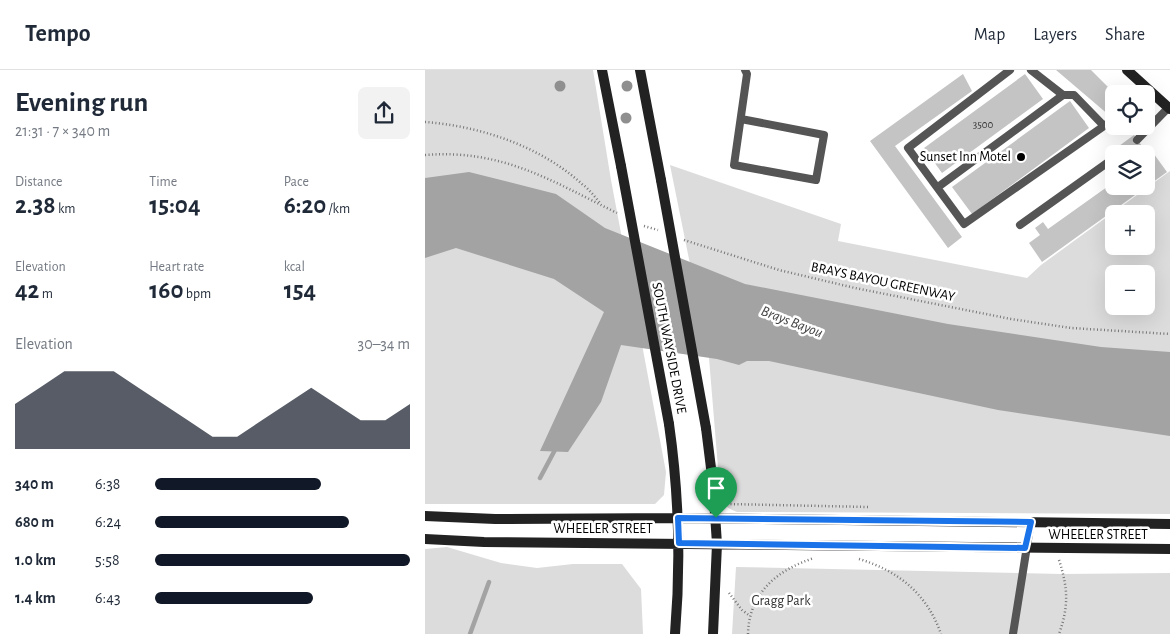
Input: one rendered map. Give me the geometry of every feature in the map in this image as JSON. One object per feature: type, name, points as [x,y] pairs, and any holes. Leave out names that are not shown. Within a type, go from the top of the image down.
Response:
[{"type":"main road","name":"SOUTH WAYSIDE DRIVE","points":[[602,70],[669,424],[676,474],[679,543],[675,634]]},
{"type":"main road","name":"SOUTH WAYSIDE DRIVE","points":[[640,70],[706,428],[717,544],[713,634]]},
{"type":"main road","points":[[1127,70],[1140,85]]},
{"type":"main road","points":[[1155,99],[1169,108]]},
{"type":"main road","name":"WHEELER STREET","points":[[425,516],[495,519],[716,518],[1170,524]]},
{"type":"main road","name":"WHEELER STREET","points":[[425,538],[484,542],[1170,549]]},
{"type":"lane","points":[[741,119],[824,135],[816,180],[733,165],[747,74],[745,70]]},
{"type":"lane","points":[[938,187],[1063,95],[1074,95],[1104,126],[964,224],[908,148],[1010,70]]},
{"type":"lane","points":[[1031,70],[1063,95]]},
{"type":"lane","points":[[1137,140],[1169,108]]},
{"type":"lane","points":[[1020,225],[1105,164]]},
{"type":"lane","points":[[1013,634],[1025,548],[1031,522]]},
{"type":"path","points":[[425,122],[479,132],[515,142],[567,173],[582,184],[603,206]]},
{"type":"path","points":[[425,155],[456,154],[505,162],[544,176],[619,214]]},
{"type":"path","points":[[643,225],[661,232]]},
{"type":"path","name":"BRAYS BAYOU GREENWAY","points":[[679,238],[779,270],[855,288],[1011,320],[1071,328],[1170,334]]},
{"type":"path","points":[[748,634],[750,616],[755,602],[763,589],[776,576],[794,565],[815,558]]},
{"type":"path","points":[[857,558],[876,564],[909,584],[923,601],[938,625],[941,634]]},
{"type":"path","points":[[1059,560],[1065,578],[1067,599],[1059,634]]},
{"type":"path","points":[[729,593],[741,610],[750,616]]},
{"type":"green space","points":[[425,70],[593,70],[611,180],[666,472],[664,495],[655,504],[425,504]]},
{"type":"green space","points":[[670,165],[841,224],[838,241],[1027,278],[1041,265],[1105,218],[1105,255],[1155,255],[1155,205],[1123,205],[1137,195],[1155,195],[1155,182],[1170,171],[1170,514],[737,512],[725,505],[720,492],[709,358]]},
{"type":"green space","points":[[447,547],[501,563],[537,568],[573,564],[622,564],[641,589],[643,634],[425,634],[425,549]]},
{"type":"green space","name":"Gragg Park","points":[[736,567],[1062,574],[1170,573],[1170,634],[732,634]]},
{"type":"water","name":"Brays Bayou","points":[[469,172],[556,194],[605,228],[745,284],[948,324],[1101,347],[1170,352],[1170,436],[998,410],[769,361],[747,361],[739,365],[717,359],[621,345],[601,402],[568,452],[540,451],[604,312],[554,279],[456,248],[425,258],[425,178]]},
{"type":"building","points":[[1056,70],[1091,70],[1106,85],[1105,112]]},
{"type":"building","points":[[963,74],[972,91],[895,146],[962,237],[948,248],[870,141]]},
{"type":"building","name":"Sunset Inn Motel","points":[[1025,74],[1043,99],[942,173],[924,148]]},
{"type":"building","name":"Sunset Inn Motel","points":[[1070,101],[1089,128],[972,214],[952,187]]},
{"type":"building","points":[[1134,135],[1141,145],[1120,145]]},
{"type":"building","points":[[1155,156],[1167,172],[1155,181]]},
{"type":"building","points":[[1105,188],[1105,195],[1135,195],[1121,205],[1105,205],[1105,217],[1042,262],[1029,243],[1040,235],[1035,228],[1043,222],[1048,229]]},
{"type":"waterway","points":[[540,478],[556,448]]},
{"type":"waterway","points":[[470,634],[489,582]]},
{"type":"place","name":"Sunset Inn Motel","points":[[1021,157]]},
{"type":"route","points":[[678,518],[716,518],[1031,522],[1025,548],[679,543],[678,518]]}]
